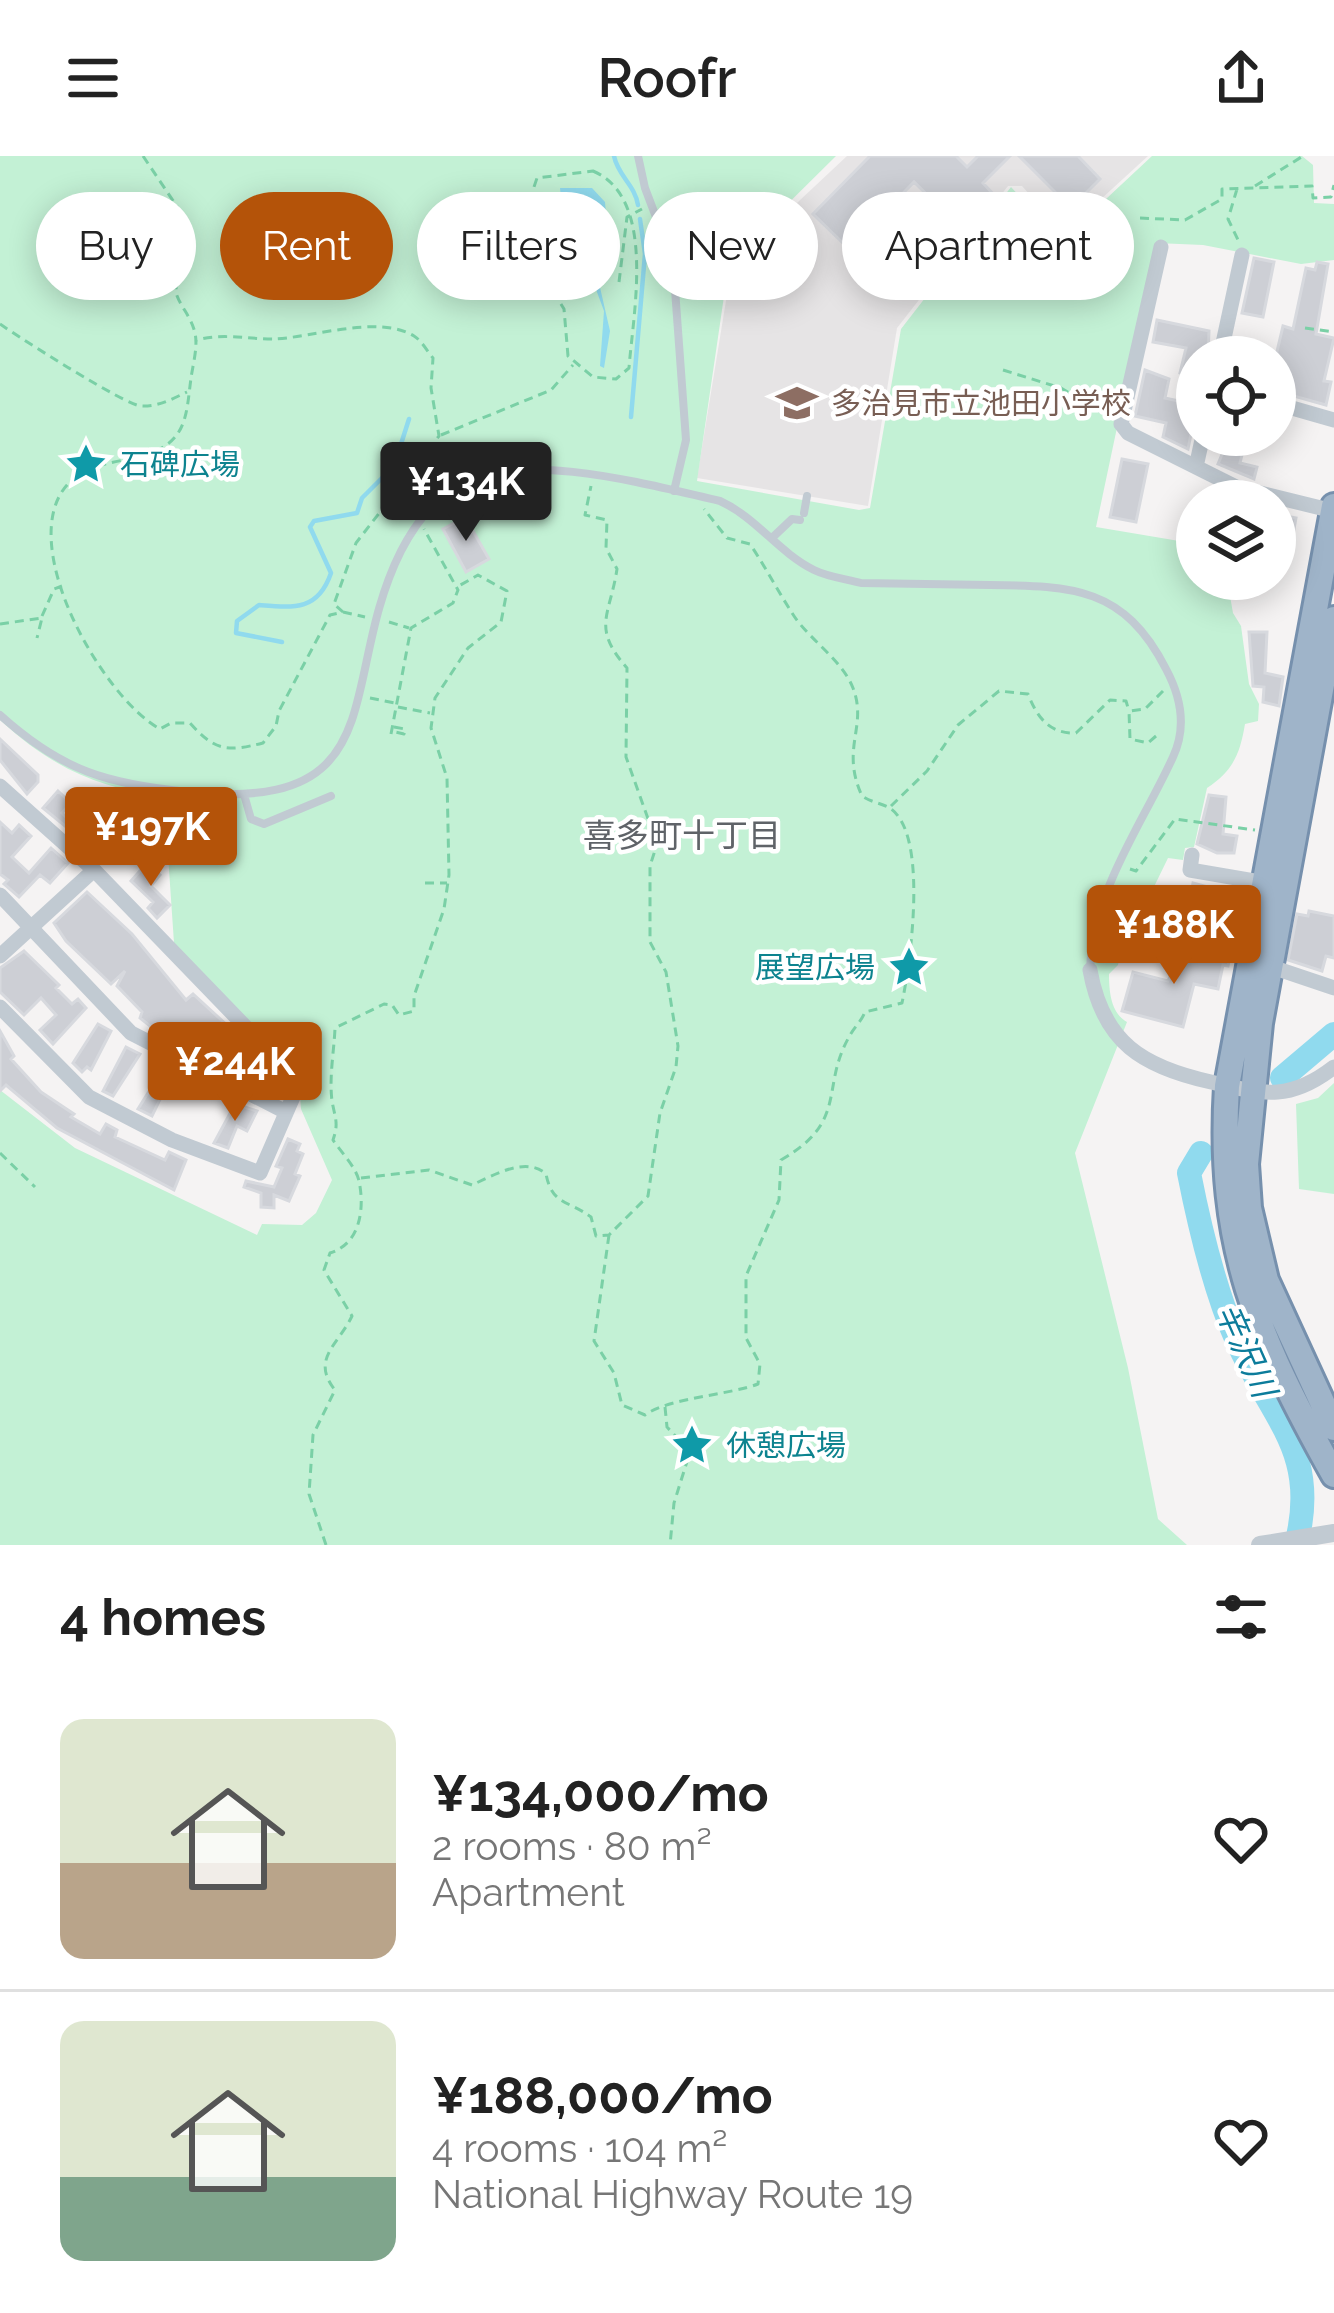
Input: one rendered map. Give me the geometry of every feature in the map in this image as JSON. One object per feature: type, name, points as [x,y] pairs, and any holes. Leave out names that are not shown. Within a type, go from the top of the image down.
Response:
[{"type":"highway","points":[[1263,958],[1266,883],[1334,508]]},
{"type":"highway","points":[[1334,619],[1239,1088],[1227,1204],[1238,1267],[1253,1311],[1334,1474]]},
{"type":"highway","points":[[1239,1088],[1258,1253],[1279,1314],[1334,1428]]},
{"type":"street","points":[[1161,247],[1121,424],[1128,433],[1236,487],[1334,508]]},
{"type":"street","points":[[1225,336],[1242,255]]},
{"type":"street","points":[[1296,409],[1334,419]]},
{"type":"street","points":[[1196,467],[1198,456]]},
{"type":"street","points":[[0,786],[94,870],[286,1066],[294,1086],[260,1173],[218,1159],[89,1097],[0,1007]]},
{"type":"street","points":[[1192,855],[1190,870],[1266,883]]},
{"type":"street","points":[[0,956],[94,870]]},
{"type":"street","points":[[0,895],[131,1033],[286,1112]]},
{"type":"street","points":[[1167,953],[1174,933],[1263,958],[1334,988]]},
{"type":"street","points":[[1090,970],[1108,1024],[1123,1043],[1164,1071],[1279,1095],[1308,1087],[1334,1067]]},
{"type":"street","points":[[1260,1545],[1334,1533]]},
{"type":"lane","points":[[638,156],[648,192]]},
{"type":"lane","points":[[674,491],[686,440],[676,300]]},
{"type":"lane","points":[[0,715],[59,762],[123,784],[245,798],[276,792],[312,775],[350,732],[359,708],[375,612],[418,524],[430,507],[461,484],[518,467],[720,500],[746,513],[813,569],[837,578],[861,583],[1063,586],[1096,595],[1142,629],[1178,696],[1180,729],[1175,753],[1132,830],[1107,888],[1091,946],[1090,970]]},
{"type":"lane","points":[[773,537],[802,516],[807,496]]},
{"type":"lane","points":[[245,798],[251,819],[264,824],[331,796]]},
{"type":"path","points":[[143,156],[178,208],[175,239],[181,266],[176,293],[190,311],[197,340],[189,413],[172,439],[150,454],[89,469],[66,486],[51,514],[50,548],[79,634],[123,698],[153,725],[165,730],[171,723],[190,723],[217,750],[224,751],[263,743],[268,737],[330,615],[343,612],[365,617]]},
{"type":"path","points":[[1254,188],[1304,156]]},
{"type":"path","points":[[593,171],[618,191],[631,215],[637,251],[627,373],[616,379],[593,377],[573,365],[564,309],[543,271],[541,229],[528,205],[531,187],[546,174],[593,171]]},
{"type":"path","points":[[1140,218],[1185,220],[1222,200],[1222,189],[1312,186],[1313,198],[1331,196],[1334,185]]},
{"type":"path","points":[[1237,188],[1228,220],[1242,255]]},
{"type":"path","points":[[631,215],[644,208]]},
{"type":"path","points":[[620,276],[631,215]]},
{"type":"path","points":[[0,324],[80,371],[96,386],[140,406],[167,403],[189,392]]},
{"type":"path","points":[[197,340],[276,339],[370,327],[412,334],[433,358],[431,388],[439,436]]},
{"type":"path","points":[[1305,328],[1334,332]]},
{"type":"path","points":[[343,612],[334,604],[356,543],[439,436],[550,390],[573,365]]},
{"type":"path","points":[[1003,370],[1061,388],[1121,424]]},
{"type":"path","points":[[591,486],[585,514],[607,520],[606,548],[617,569],[604,637],[627,668],[626,757],[658,844],[650,866],[650,942],[666,972],[678,1046],[660,1113],[648,1196],[609,1235],[594,1341],[614,1373],[622,1405],[645,1414],[758,1384],[760,1364],[746,1338],[746,1276],[779,1200],[781,1160],[795,1152],[827,1117],[849,1037],[865,1012],[902,1003],[913,950],[910,931],[916,890],[905,834],[890,807],[862,796],[852,775],[850,753],[858,711],[853,686],[792,614],[750,544],[727,538],[706,509],[692,506]]},
{"type":"path","points":[[382,620],[411,628],[453,604],[457,587],[418,524]]},
{"type":"path","points":[[326,1545],[309,1494],[313,1435],[335,1390],[325,1378],[323,1363],[352,1316],[324,1270],[330,1252],[350,1242],[359,1222],[359,1178],[333,1140],[339,1120],[332,1102],[335,1028],[384,1004],[399,1015],[414,1011],[414,996],[444,909],[448,778],[431,728],[432,713],[435,698],[455,666],[505,614],[507,591],[478,575],[457,587]]},
{"type":"path","points":[[37,638],[53,589],[64,586]]},
{"type":"path","points":[[0,624],[42,617]]},
{"type":"path","points":[[392,731],[411,628]]},
{"type":"path","points":[[1129,711],[1144,709],[1168,688]]},
{"type":"path","points":[[890,807],[927,771],[958,725],[999,691],[1028,694],[1038,716],[1065,734],[1076,733],[1110,700],[1126,701],[1130,739],[1148,743],[1156,736]]},
{"type":"path","points":[[370,698],[432,713]]},
{"type":"path","points":[[94,870],[120,847],[123,784]]},
{"type":"path","points":[[1124,867],[1136,871],[1175,819],[1275,832]]},
{"type":"path","points":[[425,884],[448,883]]},
{"type":"path","points":[[0,1154],[35,1187]]},
{"type":"path","points":[[359,1178],[429,1170],[472,1185],[526,1164],[537,1166],[560,1204],[591,1216],[596,1236],[609,1235]]},
{"type":"path","points":[[665,1405],[667,1427],[690,1452],[674,1503],[670,1545]]},
{"type":"shaded area","name":"多治見市立池田小学校","points":[[847,156],[1148,156],[1109,192],[1027,192],[1022,186],[1008,186],[1003,192],[842,192],[842,300],[919,300],[897,328],[868,506],[697,478],[726,300],[818,300],[818,192],[809,192]]},
{"type":"green space","points":[[0,156],[836,156],[800,192],[644,192],[644,300],[723,300],[697,481],[859,510],[870,508],[901,329],[923,300],[1134,300],[1134,192],[1113,192],[1152,156],[1302,156],[1313,165],[1314,203],[1334,204],[1334,260],[1301,264],[1203,245],[1156,243],[1096,527],[1176,540],[1176,600],[1231,600],[1241,626],[1249,684],[1259,704],[1258,721],[1245,724],[1234,761],[1207,788],[1194,847],[1185,848],[1183,860],[1168,858],[1150,895],[1130,906],[1118,965],[1109,974],[1114,1008],[1127,1022],[1075,1153],[1128,1368],[1158,1519],[1187,1545],[0,1545],[0,1090],[75,1148],[257,1235],[262,1224],[302,1225],[316,1213],[332,1180],[301,1109],[300,1095],[174,943],[164,796],[117,788],[75,772],[0,720]]},
{"type":"green space","points":[[1334,1083],[1334,1194],[1299,1189],[1296,1104],[1318,1098]]},
{"type":"water","points":[[560,188],[596,192],[560,192]]},
{"type":"water","points":[[600,300],[603,300],[610,331],[604,368],[600,366],[604,311]]},
{"type":"building","points":[[870,156],[956,156],[967,167],[978,156],[1010,156],[983,183],[991,192],[924,192],[914,182],[904,192],[842,192],[842,242],[818,219],[818,209]]},
{"type":"building","points":[[1019,156],[1078,156],[1100,179],[1087,192],[1055,192]]},
{"type":"building","points":[[1254,258],[1274,262],[1263,317],[1242,313]]},
{"type":"building","points":[[1317,262],[1328,264],[1316,334],[1334,338],[1324,381],[1331,382],[1326,405],[1296,397],[1296,336],[1281,336],[1283,326],[1293,329],[1306,268],[1315,270]]},
{"type":"building","points":[[1157,320],[1209,331],[1209,336],[1176,336],[1176,346],[1153,342]]},
{"type":"building","points":[[1145,370],[1169,379],[1165,398],[1176,400],[1176,443],[1163,437],[1166,423],[1135,416]]},
{"type":"building","points":[[1221,456],[1242,456],[1240,463],[1257,467],[1254,479],[1218,464]]},
{"type":"building","points":[[1122,459],[1148,464],[1136,522],[1110,517]]},
{"type":"building","points":[[465,517],[489,559],[466,572],[443,529]]},
{"type":"building","points":[[1249,632],[1267,632],[1265,673],[1283,677],[1279,706],[1263,702],[1264,687],[1253,686]]},
{"type":"building","points":[[0,739],[38,775],[27,794],[0,760]]},
{"type":"building","points":[[58,791],[71,803],[62,813],[77,828],[97,805],[110,816],[100,829],[105,833],[92,848],[43,808]]},
{"type":"building","points":[[1209,795],[1226,797],[1223,834],[1237,836],[1234,853],[1217,853],[1197,844]]},
{"type":"building","points":[[0,822],[12,833],[19,825],[31,836],[12,857],[29,873],[51,848],[68,863],[50,883],[40,875],[19,897],[0,874]]},
{"type":"building","points":[[147,863],[160,875],[151,886],[170,905],[157,918],[148,908],[153,902],[131,881]]},
{"type":"building","points":[[1193,883],[1241,896],[1234,933],[1224,931],[1225,926],[1186,923]]},
{"type":"building","points":[[87,892],[132,934],[186,1000],[193,994],[229,1027],[208,1059],[140,1018],[142,1012],[117,986],[125,971],[111,984],[66,941],[54,923]]},
{"type":"building","points":[[1148,909],[1165,913],[1157,946],[1139,942]]},
{"type":"building","points":[[1309,911],[1334,916],[1334,958],[1326,956],[1322,971],[1288,960],[1297,914],[1308,916]]},
{"type":"building","points":[[1182,947],[1230,956],[1218,989],[1194,984],[1183,1027],[1122,1011],[1133,972],[1168,981]]},
{"type":"building","points":[[24,951],[72,1004],[78,999],[86,1008],[53,1044],[40,1030],[56,1015],[41,998],[24,1015],[0,992],[0,968]]},
{"type":"building","points":[[98,1024],[111,1031],[91,1070],[87,1067],[82,1072],[73,1063]]},
{"type":"building","points":[[0,1031],[14,1056],[11,1059],[41,1092],[74,1114],[71,1117],[100,1134],[106,1124],[117,1130],[115,1137],[165,1160],[169,1152],[186,1160],[174,1190],[57,1128],[6,1085],[0,1091]]},
{"type":"building","points":[[246,1045],[278,1078],[269,1090],[231,1063]]},
{"type":"building","points":[[126,1047],[140,1054],[113,1096],[103,1091]]},
{"type":"building","points":[[166,1064],[181,1072],[171,1091],[165,1089],[152,1116],[138,1109]]},
{"type":"building","points":[[235,1104],[257,1111],[247,1131],[237,1126],[228,1148],[214,1143]]},
{"type":"building","points":[[288,1139],[300,1144],[297,1151],[303,1154],[295,1174],[300,1176],[289,1201],[274,1195],[274,1208],[261,1207],[261,1193],[244,1187],[246,1181],[274,1187],[282,1168],[276,1166]]},
{"type":"waterway","points":[[614,156],[638,205]]},
{"type":"waterway","points":[[631,417],[645,254],[640,219]]},
{"type":"waterway","points":[[282,642],[236,633],[237,621],[259,605],[294,606],[319,594],[331,573],[310,527],[314,521],[357,513],[362,498],[394,466],[409,419]]},
{"type":"waterway","name":"辛沢川","points":[[1282,1078],[1334,1034]]},
{"type":"waterway","name":"辛沢川","points":[[1201,1153],[1189,1173],[1215,1280],[1237,1341],[1297,1461],[1302,1513],[1296,1545]]},
{"type":"place","name":"多治見市立池田小学校","points":[[797,403]]},
{"type":"place","name":"石碑広場","points":[[86,464]]},
{"type":"place","name":"展望広場","points":[[909,967]]},
{"type":"place","name":"休憩広場","points":[[692,1445]]},
{"type":"district","name":"喜多町十丁目","points":[[682,835]]}]
